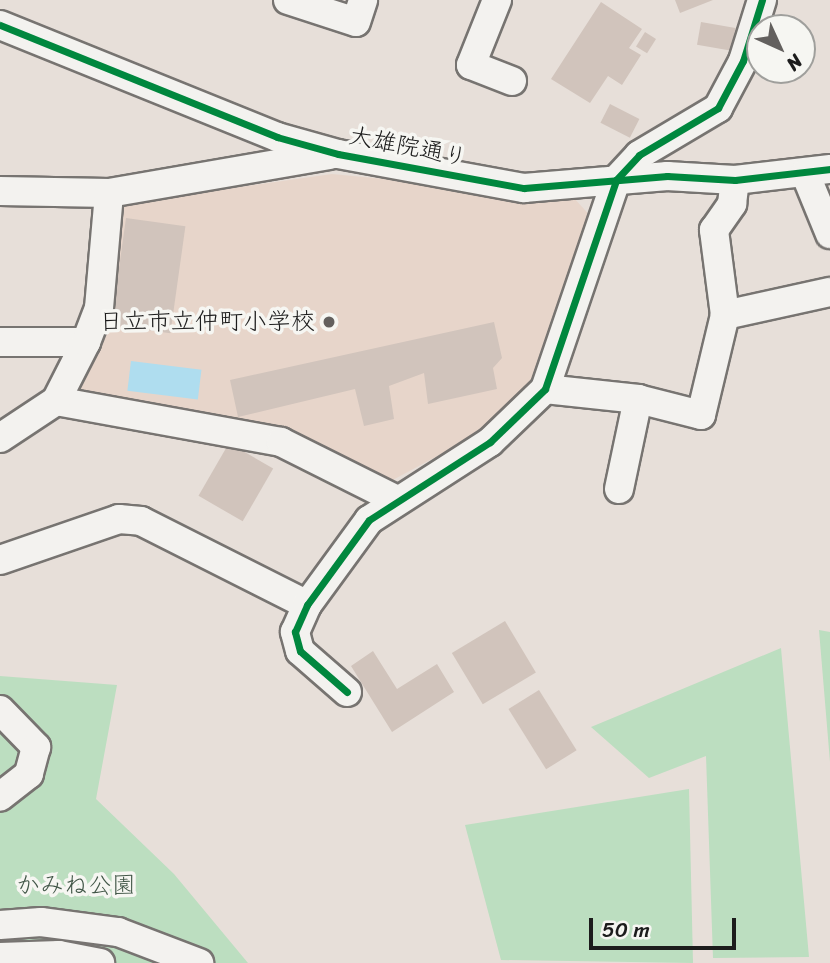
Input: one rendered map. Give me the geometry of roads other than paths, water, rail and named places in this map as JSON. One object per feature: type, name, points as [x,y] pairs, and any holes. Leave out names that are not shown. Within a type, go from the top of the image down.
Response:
[{"type":"street","points":[[288,0],[356,22],[363,0]]},
{"type":"street","points":[[496,0],[471,65],[512,81]]},
{"type":"street","points":[[347,692],[300,652],[295,632],[307,605],[348,544],[395,499],[490,442],[545,389],[616,180],[639,155],[718,108],[743,61],[762,0]]},
{"type":"street","name":"大雄院通り","points":[[0,25],[220,117],[338,154],[524,188],[616,180],[735,180],[817,171]]},
{"type":"street","points":[[0,191],[109,193],[338,154]]},
{"type":"street","points":[[817,171],[830,234]]},
{"type":"street","points":[[545,389],[638,398],[701,415],[725,315],[713,230],[732,204],[735,180]]},
{"type":"street","points":[[0,438],[56,401],[86,342],[99,309],[109,193]]},
{"type":"street","points":[[725,315],[830,292]]},
{"type":"street","points":[[0,342],[86,342]]},
{"type":"street","points":[[619,489],[638,398]]},
{"type":"street","points":[[56,401],[281,442],[395,499]]},
{"type":"street","points":[[0,560],[119,519],[141,521],[307,605]]},
{"type":"street","points":[[0,710],[28,733],[36,747],[29,774],[0,797]]},
{"type":"street","points":[[0,925],[41,922],[118,932],[199,963]]},
{"type":"street","points":[[0,957],[59,955],[100,963]]},
{"type":"water","points":[[131,361],[201,370],[198,399],[127,391]]},
{"type":"place","name":"日立市立仲町小学校","points":[[329,322]]},
{"type":"park label","name":"かみね公園","points":[[76,886]]}]
